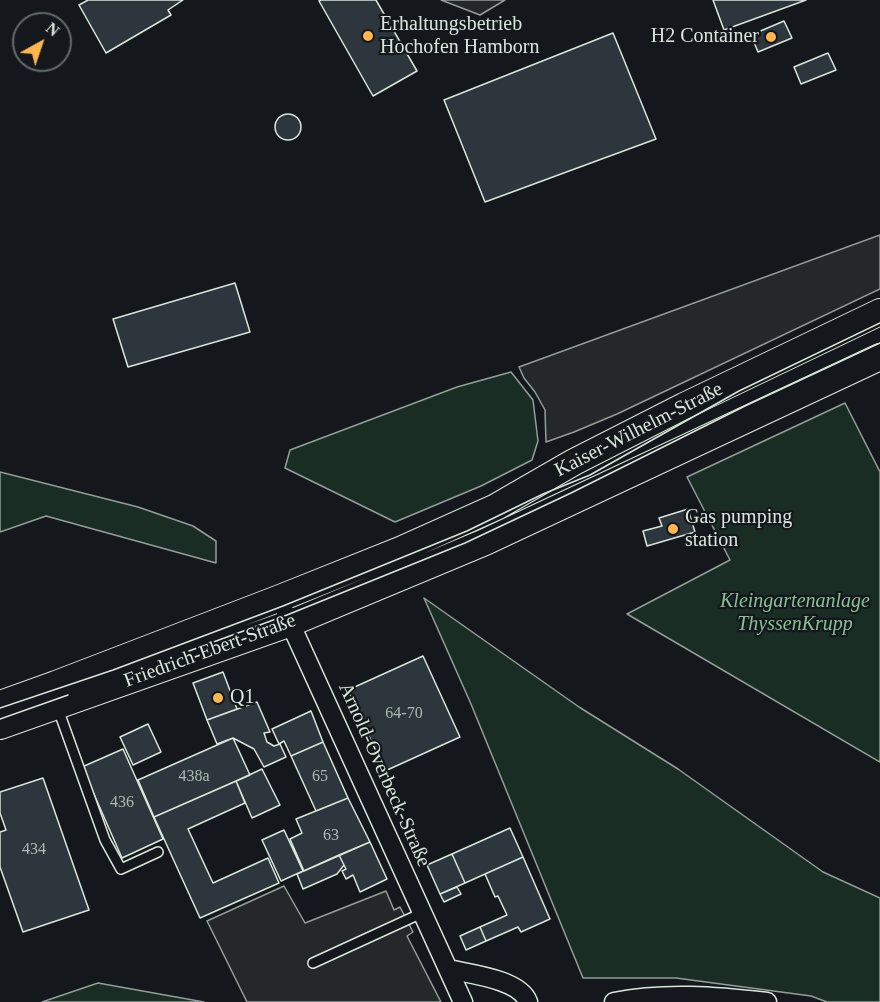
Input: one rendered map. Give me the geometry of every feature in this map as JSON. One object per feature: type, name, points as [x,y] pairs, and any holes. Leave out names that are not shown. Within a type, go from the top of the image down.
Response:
[{"type":"main road","name":"Kaiser-Wilhelm-Straße","points":[[400,550],[496,507],[574,462],[880,312]]},
{"type":"main road","name":"Kaiser-Wilhelm-Straße","points":[[417,570],[485,542],[880,357]]},
{"type":"main road","name":"Friedrich-Ebert-Straße","points":[[0,704],[400,550]]},
{"type":"main road","name":"Friedrich-Ebert-Straße","points":[[0,726],[291,623],[417,570]]},
{"type":"street","name":"Arnold-Overbeck-Straße","points":[[280,598],[463,1002]]},
{"type":"street","points":[[448,969],[508,983],[528,1002]]},
{"type":"street","points":[[614,1002],[641,997],[716,996],[767,1002]]},
{"type":"lane","points":[[57,706],[105,840],[121,868],[158,852]]},
{"type":"lane","points":[[313,963],[422,913]]},
{"type":"green space","points":[[511,372],[533,400],[538,441],[532,460],[481,486],[395,522],[285,468],[290,450],[457,387]]},
{"type":"green space","name":"Kleingartenanlage ThyssenKrupp","points":[[845,403],[880,472],[880,762],[627,614],[730,560],[687,477]]},
{"type":"green space","points":[[0,472],[138,507],[193,526],[216,541],[216,563],[46,516],[0,532]]},
{"type":"green space","points":[[424,598],[579,707],[678,769],[823,872],[880,898],[880,1002],[827,1002],[811,996],[676,978],[583,978],[471,704]]},
{"type":"green space","points":[[98,983],[204,1002],[42,1002]]},
{"type":"shaded area","points":[[441,0],[505,0],[480,15]]},
{"type":"shaded area","points":[[880,235],[880,289],[617,414],[546,442],[545,410],[519,367]]},
{"type":"shaded area","points":[[284,886],[305,923],[386,891],[394,910],[400,907],[413,932],[407,936],[441,1002],[247,1002],[207,921]]},
{"type":"building","points":[[88,0],[183,0],[168,10],[171,15],[106,53],[79,5]]},
{"type":"building","name":"Erhaltungsbetrieb Hochofen Hamborn","points":[[376,0],[417,71],[373,96],[319,1]]},
{"type":"building","points":[[713,0],[806,0],[724,30]]},
{"type":"building","name":"H2 Container","points":[[784,21],[792,38],[758,52],[751,35]]},
{"type":"building","points":[[613,33],[656,139],[485,202],[444,100]]},
{"type":"building","points":[[828,53],[836,70],[801,84],[794,67]]},
{"type":"building","points":[[288,114],[297,118],[301,127],[297,136],[288,140],[279,136],[275,127],[279,118]]},
{"type":"building","points":[[235,283],[250,332],[128,367],[113,319]]},
{"type":"building","name":"Gas pumping station","points":[[688,509],[695,532],[647,546],[643,531],[662,526],[659,518]]},
{"type":"building","points":[[423,656],[460,737],[385,771],[348,690]]},
{"type":"building","points":[[223,672],[237,709],[207,720],[193,683]]},
{"type":"building","points":[[257,702],[270,732],[264,733],[267,742],[274,746],[280,744],[286,757],[264,767],[254,749],[233,738],[217,744],[207,720]]},
{"type":"building","points":[[311,711],[323,742],[291,756],[284,741],[279,744],[272,729]]},
{"type":"building","points":[[148,724],[161,752],[133,765],[120,737]]},
{"type":"building","points":[[233,738],[250,775],[154,817],[138,780]]},
{"type":"building","points":[[323,742],[348,798],[316,811],[291,756]]},
{"type":"building","points":[[123,749],[163,839],[122,858],[82,767]]},
{"type":"building","points":[[262,769],[280,805],[252,818],[236,781]]},
{"type":"building","points":[[43,778],[89,910],[23,932],[0,867],[0,832],[6,830],[0,813],[0,792]]},
{"type":"building","points":[[236,781],[245,803],[188,829],[213,883],[268,858],[279,883],[200,918],[154,817]]},
{"type":"building","points":[[348,798],[370,842],[304,871],[290,839],[302,833],[296,819]]},
{"type":"building","points":[[510,828],[523,857],[465,883],[452,854]]},
{"type":"building","points":[[284,830],[303,871],[281,881],[262,840]]},
{"type":"building","points":[[370,842],[387,879],[360,892],[353,875],[346,879],[342,871],[346,869],[339,855]]},
{"type":"building","points":[[452,854],[465,883],[440,894],[427,865]]},
{"type":"building","points":[[339,855],[344,865],[337,874],[303,889],[297,874]]},
{"type":"building","points":[[523,857],[550,919],[521,932],[518,927],[486,941],[480,927],[507,915],[498,896],[495,897],[485,874]]},
{"type":"building","points":[[457,887],[461,894],[444,902],[440,894]]},
{"type":"building","points":[[480,927],[486,941],[466,950],[460,936]]},
{"type":"tram line","points":[[0,708],[113,670],[283,606],[467,531],[543,494],[590,475],[739,391],[880,323]]},
{"type":"tram line","points":[[189,651],[287,615],[465,543],[745,406],[880,343]]},
{"type":"tram line","points":[[0,719],[68,695]]},
{"type":"place","name":"Erhaltungsbetrieb Hochofen Hamborn","points":[[368,36]]},
{"type":"place","name":"H2 Container","points":[[771,37]]},
{"type":"place","name":"Gas pumping station","points":[[673,529]]},
{"type":"place","name":"Q1","points":[[218,698]]}]
